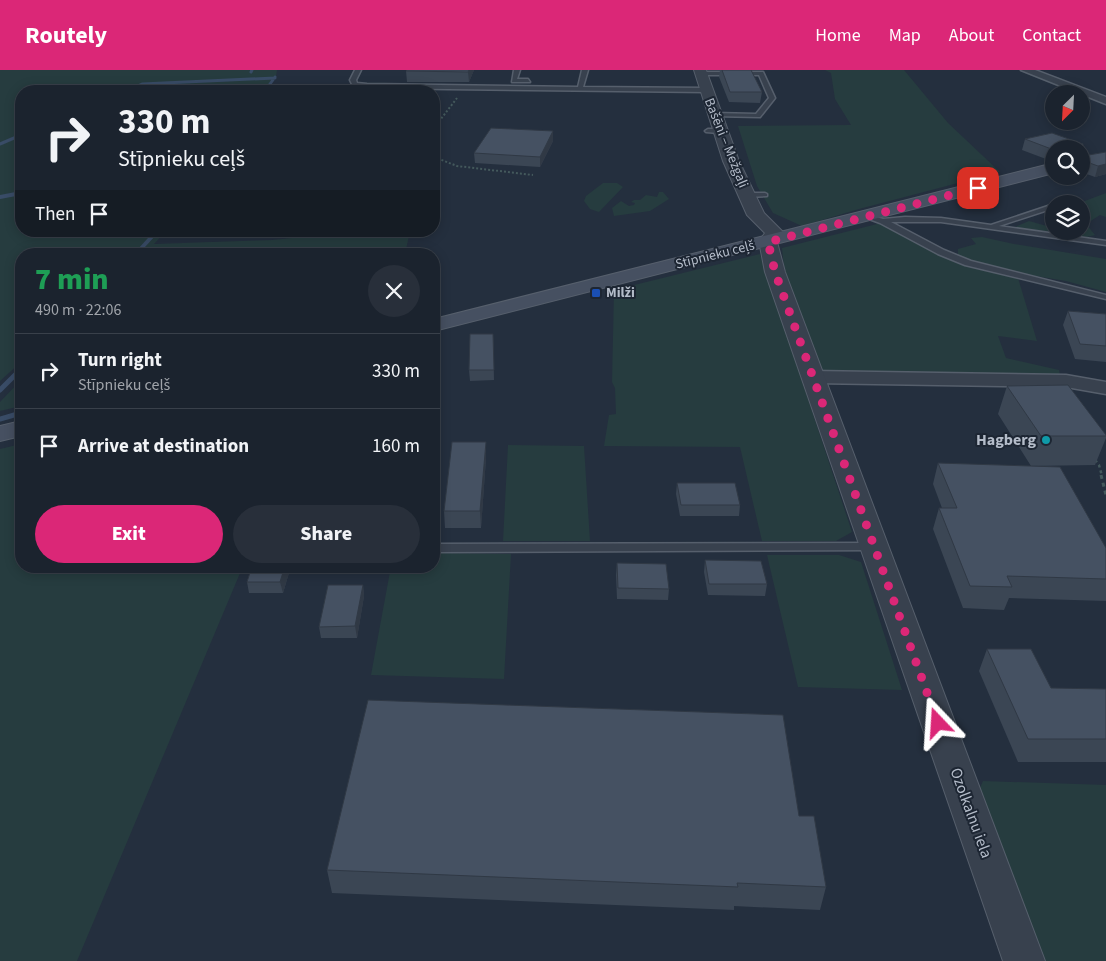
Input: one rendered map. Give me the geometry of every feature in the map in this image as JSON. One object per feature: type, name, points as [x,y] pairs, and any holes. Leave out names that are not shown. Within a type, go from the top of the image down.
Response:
[{"type":"main road","name":"Stīpnieku ceļš","points":[[440,323],[762,228],[865,216],[1045,170]]},
{"type":"main road","points":[[0,434],[15,430]]},
{"type":"street","points":[[1026,70],[1106,101]]},
{"type":"street","name":"Bašēni – Mežgaļi","points":[[701,72],[714,115],[714,131],[731,161],[762,228]]},
{"type":"street","name":"Ozolkalnu iela","points":[[762,228],[775,272],[812,377],[1024,961]]},
{"type":"street","points":[[812,377],[1066,381],[1106,388]]},
{"type":"lane","points":[[358,70],[353,80],[355,84],[361,85]]},
{"type":"lane","points":[[517,70],[514,81],[581,86]]},
{"type":"lane","points":[[581,86],[585,70]]},
{"type":"lane","points":[[701,72],[761,73],[772,98],[758,116],[714,115]]},
{"type":"lane","points":[[440,87],[581,86],[706,90]]},
{"type":"lane","points":[[747,195],[764,195]]},
{"type":"lane","points":[[990,226],[1045,208]]},
{"type":"lane","points":[[865,216],[883,221],[941,252],[968,263],[1106,297]]},
{"type":"lane","points":[[883,221],[905,219],[941,220],[1106,242]]},
{"type":"lane","points":[[440,548],[874,547]]},
{"type":"path","points":[[440,120],[468,87]]},
{"type":"path","points":[[440,159],[457,166],[533,174]]},
{"type":"path","points":[[1093,457],[1099,465],[1106,495]]},
{"type":"green space","points":[[0,70],[277,70],[276,76],[270,85],[15,85],[15,237],[160,237],[154,244],[272,240],[302,237],[409,237],[406,248],[15,248],[15,367],[0,381]]},
{"type":"green space","points":[[825,70],[904,70],[948,123],[1000,172],[802,226],[773,213],[757,186],[738,126],[851,125],[835,99],[831,73]]},
{"type":"green space","points":[[603,183],[617,183],[623,187],[599,212],[590,209],[584,201],[586,196]]},
{"type":"green space","points":[[659,192],[663,192],[669,199],[650,211],[614,216],[612,208],[621,201],[629,206],[634,205],[635,203],[631,202],[634,200],[640,200],[646,195],[657,197]]},
{"type":"green space","points":[[1106,193],[1106,217],[1100,215],[1090,221],[1090,199]]},
{"type":"green space","points":[[1029,221],[1045,225],[1045,231],[1015,227]]},
{"type":"green space","points":[[881,223],[944,257],[968,267],[1018,278],[1037,341],[998,336],[1006,358],[1059,370],[1060,376],[821,371],[784,268],[782,248]]},
{"type":"green space","points":[[1090,229],[1095,235],[1090,236]]},
{"type":"green space","points":[[982,237],[1106,259],[1106,292],[1066,281],[1000,270],[958,257],[958,249],[976,244],[971,238]]},
{"type":"green space","points":[[760,254],[852,532],[836,541],[762,541],[740,447],[604,446],[609,415],[616,414],[615,388],[612,382],[614,290]]},
{"type":"green space","points":[[15,386],[15,407],[0,411],[0,402]]},
{"type":"green space","points":[[15,445],[15,573],[240,573],[77,961],[0,961],[0,449]]},
{"type":"green space","points":[[508,445],[584,446],[590,541],[503,541]]},
{"type":"green space","points":[[440,553],[511,554],[504,679],[371,675],[390,573],[440,573]]},
{"type":"green space","points":[[767,555],[839,555],[861,562],[902,690],[798,687]]},
{"type":"green space","points":[[983,781],[1106,785],[1106,961],[1042,961],[980,788]]},
{"type":"building","points":[[407,70],[469,70],[468,72]]},
{"type":"building","points":[[722,70],[751,70],[762,92],[730,92]]},
{"type":"building","points":[[491,128],[553,131],[540,157],[474,153]]},
{"type":"building","points":[[1052,133],[1072,140],[1045,140],[1045,147],[1025,139]]},
{"type":"building","points":[[1106,152],[1106,164],[1098,166],[1090,163],[1090,155]]},
{"type":"building","points":[[1068,311],[1106,314],[1106,346],[1080,344]]},
{"type":"building","points":[[470,334],[493,334],[494,370],[469,370]]},
{"type":"building","points":[[1068,385],[1106,436],[1041,436],[1007,386]]},
{"type":"building","points":[[452,442],[486,442],[480,511],[444,511]]},
{"type":"building","points":[[938,463],[1060,467],[1106,548],[1106,579],[1007,576],[1012,587],[970,586],[939,508],[957,508]]},
{"type":"building","points":[[677,483],[735,483],[740,505],[681,505]]},
{"type":"building","points":[[705,560],[761,561],[767,584],[709,584]]},
{"type":"building","points":[[617,563],[666,564],[669,589],[618,588]]},
{"type":"building","points":[[250,573],[283,573],[280,582],[247,582]]},
{"type":"building","points":[[328,585],[363,585],[355,626],[319,627]]},
{"type":"building","points":[[987,649],[1031,649],[1051,688],[1106,689],[1106,739],[1028,739]]},
{"type":"building","points":[[368,700],[783,715],[799,816],[814,816],[826,887],[737,883],[738,887],[327,870]]},
{"type":"waterway","points":[[140,85],[274,78]]},
{"type":"waterway","points":[[269,85],[274,78]]},
{"type":"waterway","points":[[0,144],[15,138]]},
{"type":"waterway","points":[[0,197],[15,194]]},
{"type":"waterway","points":[[141,248],[152,237]]},
{"type":"waterway","points":[[0,390],[15,375]]},
{"type":"waterway","points":[[0,419],[15,415]]},
{"type":"place","name":"Milži","points":[[596,293]]},
{"type":"place","name":"Hagberg","points":[[1046,440]]},
{"type":"route","points":[[938,723],[775,272],[768,242],[978,188]]}]
